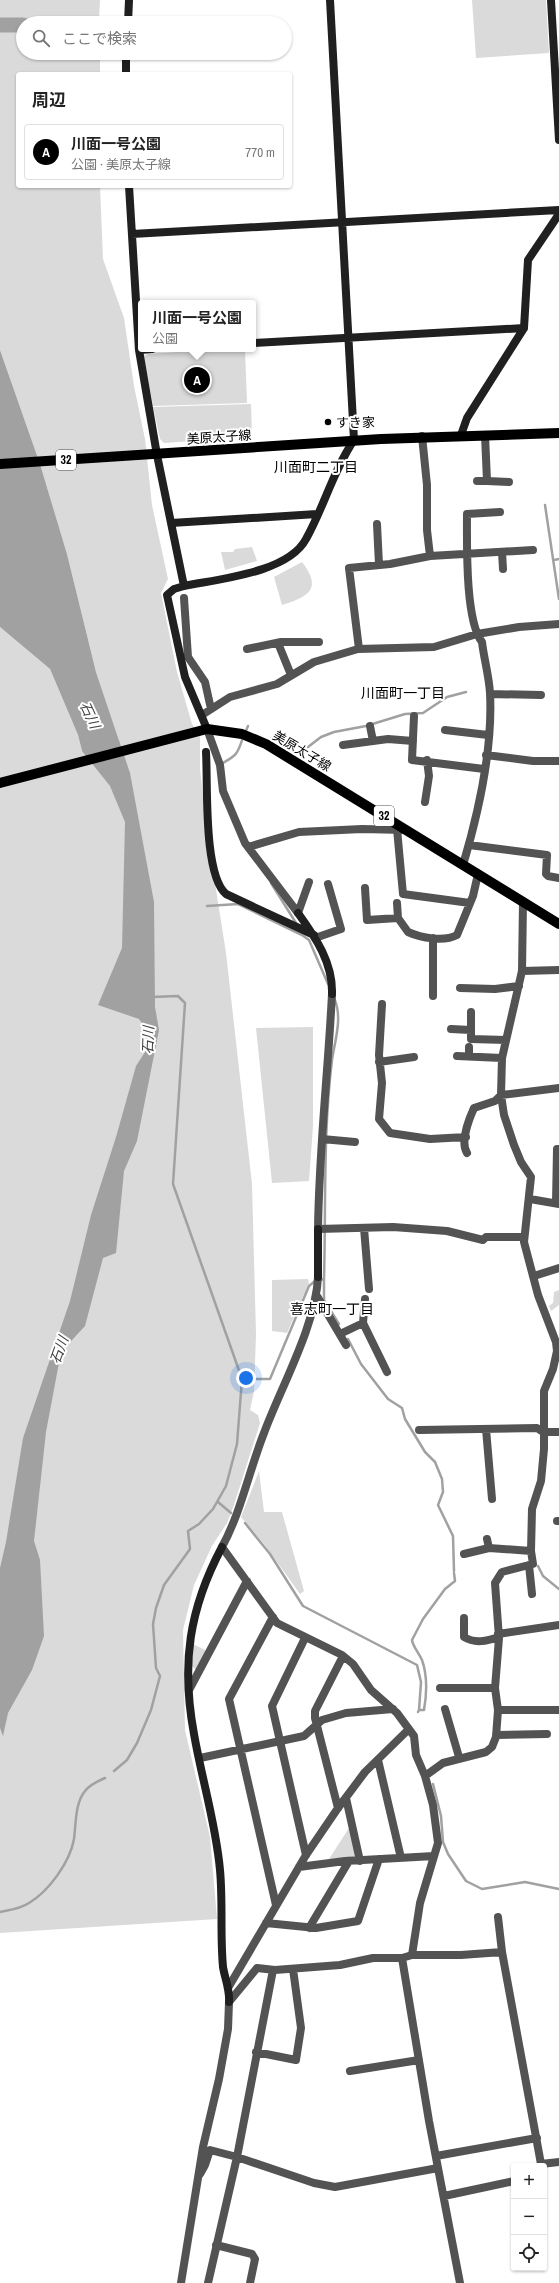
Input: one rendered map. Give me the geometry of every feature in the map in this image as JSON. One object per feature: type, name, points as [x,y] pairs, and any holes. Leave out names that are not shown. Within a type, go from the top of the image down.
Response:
[{"type":"main road","name":"美原太子線","points":[[0,464],[422,436],[559,433]]},
{"type":"main road","name":"美原太子線","points":[[0,783],[204,730],[231,732],[262,742],[401,830],[464,865],[559,924]]},
{"type":"street","points":[[128,0],[128,16]]},
{"type":"street","points":[[328,884],[341,930],[314,937],[226,894],[220,887],[215,878],[211,848],[206,791],[206,752],[202,715],[185,677],[167,595],[174,589],[266,568],[288,558],[306,541],[341,459],[354,440],[330,0]]},
{"type":"street","points":[[551,0],[557,50],[559,140]]},
{"type":"street","points":[[126,60],[126,72]]},
{"type":"street","points":[[129,188],[138,350]]},
{"type":"street","points":[[132,234],[559,210]]},
{"type":"street","points":[[461,435],[467,418],[524,328],[528,260],[559,214]]},
{"type":"street","points":[[256,343],[524,328]]},
{"type":"street","points":[[138,352],[157,454],[184,586]]},
{"type":"street","points":[[485,435],[487,481]]},
{"type":"street","points":[[422,436],[427,485],[427,530],[430,556]]},
{"type":"street","points":[[477,481],[509,482]]},
{"type":"street","points":[[464,865],[475,825],[484,769],[488,735],[490,694],[482,642],[477,634],[471,614],[467,514],[500,512]]},
{"type":"street","points":[[171,523],[317,514]]},
{"type":"street","points":[[377,524],[379,565]]},
{"type":"street","points":[[359,649],[349,568],[379,565],[430,556],[532,550]]},
{"type":"street","points":[[502,552],[504,569]]},
{"type":"street","points":[[184,598],[188,657],[205,682],[211,709]]},
{"type":"street","points":[[202,715],[230,697],[277,684],[314,662],[359,649],[434,647],[477,634],[519,627],[559,624]]},
{"type":"street","points":[[247,649],[278,643],[319,642]]},
{"type":"street","points":[[278,643],[291,676]]},
{"type":"street","points":[[490,694],[541,695]]},
{"type":"street","points":[[414,716],[412,760],[427,760],[484,769]]},
{"type":"street","points":[[370,726],[373,741]]},
{"type":"street","points":[[181,2283],[203,2147],[219,2079],[228,2029],[230,2002],[223,1968],[220,1870],[211,1808],[194,1734],[189,1690],[189,1651],[194,1616],[206,1578],[231,1531],[263,1435],[317,1296],[319,1181],[326,1139],[324,1084],[332,994],[332,980],[325,956],[298,913],[248,847],[222,790],[220,765],[204,730]]},
{"type":"street","points":[[445,730],[488,735]]},
{"type":"street","points":[[343,745],[388,739],[413,742]]},
{"type":"street","points":[[486,755],[533,761],[559,761]]},
{"type":"street","points":[[425,802],[429,776],[427,760]]},
{"type":"street","points":[[248,847],[299,832],[401,830],[398,861],[402,865],[403,894],[470,903]]},
{"type":"street","points":[[469,845],[547,855],[546,874],[548,876],[559,878]]},
{"type":"street","points":[[397,903],[398,918],[408,932],[433,938],[451,938],[457,935],[470,903],[478,874]]},
{"type":"street","points":[[298,913],[309,882]]},
{"type":"street","points":[[365,888],[367,920],[398,918]]},
{"type":"street","points":[[425,1776],[443,1763],[459,1757],[486,1752],[492,1747],[496,1735],[498,1710],[495,1688],[498,1636],[495,1583],[502,1572],[533,1564],[531,1551],[532,1509],[541,1481],[544,1449],[544,1391],[554,1369],[557,1351],[556,1342],[538,1295],[524,1237],[530,1199],[531,1177],[521,1162],[514,1145],[504,1115],[501,1095],[502,1058],[522,971],[523,902]]},
{"type":"street","points":[[433,938],[433,996]]},
{"type":"street","points":[[522,971],[559,970]]},
{"type":"street","points":[[460,988],[495,989],[519,986]]},
{"type":"street","points":[[382,1004],[379,1062],[382,1083],[379,1119],[390,1133],[430,1139],[466,1137]]},
{"type":"street","points":[[471,1012],[471,1039],[506,1040]]},
{"type":"street","points":[[451,1029],[471,1030]]},
{"type":"street","points":[[469,1047],[469,1056]]},
{"type":"street","points":[[457,1056],[502,1058]]},
{"type":"street","points":[[379,1062],[414,1057]]},
{"type":"street","points":[[467,1153],[465,1150],[466,1137],[469,1120],[474,1108],[495,1101],[501,1095],[559,1088]]},
{"type":"street","points":[[326,1139],[355,1142]]},
{"type":"street","points":[[530,1199],[558,1203],[557,1149],[559,1149]]},
{"type":"street","points":[[318,1229],[393,1227],[447,1231],[483,1240],[486,1237],[524,1237]]},
{"type":"street","points":[[364,1228],[369,1289]]},
{"type":"street","points":[[534,1276],[559,1268]]},
{"type":"street","points":[[317,1296],[346,1345]]},
{"type":"street","points":[[365,1299],[363,1323],[387,1372]]},
{"type":"street","points":[[340,1334],[363,1323]]},
{"type":"street","points":[[419,1430],[538,1428],[543,1432],[559,1432]]},
{"type":"street","points":[[486,1429],[492,1499]]},
{"type":"street","points":[[464,1554],[488,1544],[531,1551]]},
{"type":"street","points":[[222,1547],[277,1623],[343,1656],[353,1664],[372,1690],[393,1709],[414,1736],[416,1755],[425,1776],[438,1826],[438,1843],[420,1903],[412,1954]]},
{"type":"street","points":[[529,1565],[532,1594]]},
{"type":"street","points":[[189,1690],[247,1581]]},
{"type":"street","points":[[273,1617],[229,1699],[276,1905]]},
{"type":"street","points":[[464,1618],[464,1637],[471,1642],[487,1641],[498,1636],[559,1625]]},
{"type":"street","points":[[305,1638],[272,1706],[306,1855]]},
{"type":"street","points":[[338,1808],[316,1724],[315,1711],[343,1656]]},
{"type":"street","points":[[440,1688],[495,1688]]},
{"type":"street","points":[[200,1758],[304,1736],[322,1720],[346,1713],[393,1709]]},
{"type":"street","points":[[445,1710],[459,1757]]},
{"type":"street","points":[[498,1710],[559,1710]]},
{"type":"street","points":[[228,1988],[306,1855],[338,1808],[365,1772],[409,1729]]},
{"type":"street","points":[[530,1734],[531,1744]]},
{"type":"street","points":[[496,1735],[547,1734]]},
{"type":"street","points":[[378,1760],[401,1858]]},
{"type":"street","points":[[346,1798],[360,1860]]},
{"type":"street","points":[[299,1867],[360,1860],[434,1856]]},
{"type":"street","points":[[266,1923],[309,1928],[358,1921],[379,1859]]},
{"type":"street","points":[[309,1928],[349,1861]]},
{"type":"street","points":[[498,1917],[502,1952],[537,2138],[540,2163]]},
{"type":"street","points":[[230,2002],[257,1968],[273,1970],[340,1965],[373,1958],[402,1958],[412,1954],[461,1955],[502,1952]]},
{"type":"street","points":[[402,1958],[438,2168],[460,2283]]},
{"type":"street","points":[[256,2052],[296,2060],[301,2028],[293,1969]]},
{"type":"street","points":[[208,2283],[237,2157],[273,1970]]},
{"type":"street","points":[[350,2071],[419,2060]]},
{"type":"street","points":[[436,2156],[537,2138]]},
{"type":"street","points":[[198,2176],[206,2165],[210,2150],[237,2157],[288,2175],[335,2187],[438,2168]]},
{"type":"street","points":[[547,2164],[559,2162]]},
{"type":"street","points":[[444,2196],[511,2182]]},
{"type":"street","points":[[216,2244],[252,2254],[255,2259],[250,2283]]},
{"type":"shaded area","points":[[0,0],[100,0],[99,16],[16,16],[16,20],[0,20]]},
{"type":"shaded area","points":[[472,0],[546,0],[549,53],[476,58]]},
{"type":"shaded area","points":[[0,28],[16,28],[16,60],[100,60],[100,72],[16,72],[16,188],[100,188],[103,259],[124,318],[134,386],[145,439],[152,505],[168,579],[161,593],[177,672],[192,724],[200,737],[200,769],[206,826],[226,953],[252,1184],[256,1335],[254,1391],[250,1410],[258,1415],[260,1423],[227,1523],[212,1546],[194,1585],[183,1630],[185,1730],[210,1837],[217,1919],[0,1933],[0,627],[50,669],[78,735],[82,751],[119,740],[96,672],[67,554],[40,464],[0,350]]},
{"type":"shaded area","points":[[178,352],[245,352],[247,403],[153,406],[144,357],[148,354]]},
{"type":"shaded area","points":[[251,404],[252,437],[164,443],[160,439],[153,407]]},
{"type":"shaded area","points":[[252,547],[257,561],[225,570],[221,552],[233,552],[235,549]]},
{"type":"shaded area","points":[[302,562],[311,579],[312,585],[310,591],[299,599],[282,605],[274,577]]},
{"type":"shaded area","points":[[313,1027],[313,1126],[309,1181],[272,1183],[256,1028]]},
{"type":"shaded area","points":[[308,1279],[309,1283],[287,1333],[272,1331],[272,1280]]},
{"type":"shaded area","points":[[559,1290],[559,1305],[551,1311],[549,1306],[553,1303],[554,1292]]},
{"type":"shaded area","points":[[259,1471],[264,1512],[282,1512],[304,1591],[300,1594],[264,1544],[241,1517]]},
{"type":"shaded area","points":[[193,1644],[207,1651],[196,1670],[191,1665]]},
{"type":"shaded area","points":[[349,1828],[356,1855],[353,1857],[329,1859]]},
{"type":"water","name":"石川","points":[[0,350],[40,464],[67,554],[96,672],[130,773],[154,902],[155,1007],[159,1030],[137,1141],[124,1171],[116,1253],[103,1258],[85,1326],[61,1352],[46,1432],[34,1541],[40,1560],[44,1636],[32,1670],[8,1713],[3,1736],[0,1728],[0,1568],[6,1542],[23,1438],[70,1301],[91,1215],[116,1137],[136,1066],[145,1052],[144,1026],[139,1019],[98,1005],[122,948],[125,822],[110,786],[82,751],[78,735],[50,669],[0,627]]},
{"type":"waterway","points":[[0,25],[16,25]]},
{"type":"waterway","points":[[545,505],[559,599]]},
{"type":"waterway","points":[[554,560],[559,559]]},
{"type":"waterway","points":[[308,747],[321,737],[334,732],[366,726],[405,714],[423,713],[447,697],[466,692]]},
{"type":"waterway","points":[[245,733],[248,726]]},
{"type":"waterway","points":[[221,764],[236,754],[243,737]]},
{"type":"waterway","points":[[271,883],[296,923]]},
{"type":"waterway","points":[[207,906],[238,904],[302,935],[309,940],[328,984]]},
{"type":"waterway","points":[[114,1771],[127,1760],[137,1743],[151,1710],[160,1676],[156,1668],[153,1624],[156,1608],[164,1585],[190,1549],[188,1531],[199,1524],[213,1509],[226,1486],[237,1444],[242,1379],[173,1184],[185,1003],[178,996],[152,997]]},
{"type":"waterway","points":[[320,1280],[324,1279],[327,1115],[332,1060],[338,1021],[337,1005],[334,998]]},
{"type":"waterway","points":[[324,1279],[324,1300],[339,1324]]},
{"type":"waterway","points":[[242,1379],[270,1379],[309,1286],[315,1281]]},
{"type":"waterway","points":[[348,1339],[361,1364],[388,1399],[402,1408],[405,1419],[425,1452],[435,1462],[442,1479],[443,1492],[438,1505],[453,1536],[454,1571]]},
{"type":"waterway","points":[[218,1502],[231,1513]]},
{"type":"waterway","points":[[245,1523],[270,1554],[303,1606],[417,1665],[421,1682],[419,1710]]},
{"type":"waterway","points":[[538,1566],[543,1576],[559,1589]]},
{"type":"waterway","points":[[418,1712],[419,1710],[424,1710],[426,1679],[422,1660],[412,1640],[423,1619],[445,1589],[455,1581],[454,1573]]},
{"type":"waterway","points":[[0,1912],[26,1905],[37,1898],[51,1884],[58,1875],[72,1848],[79,1801],[89,1787],[105,1778]]},
{"type":"waterway","points":[[433,1784],[441,1816],[443,1842],[448,1854],[466,1881],[482,1889],[525,1882],[559,1889]]},
{"type":"place","name":"川面一号公園","points":[[197,380]]},
{"type":"place","name":"すき家","points":[[328,422]]},
{"type":"district","name":"川面町二丁目","points":[[316,467]]},
{"type":"district","name":"川面町一丁目","points":[[403,693]]},
{"type":"district","name":"喜志町一丁目","points":[[332,1309]]}]
